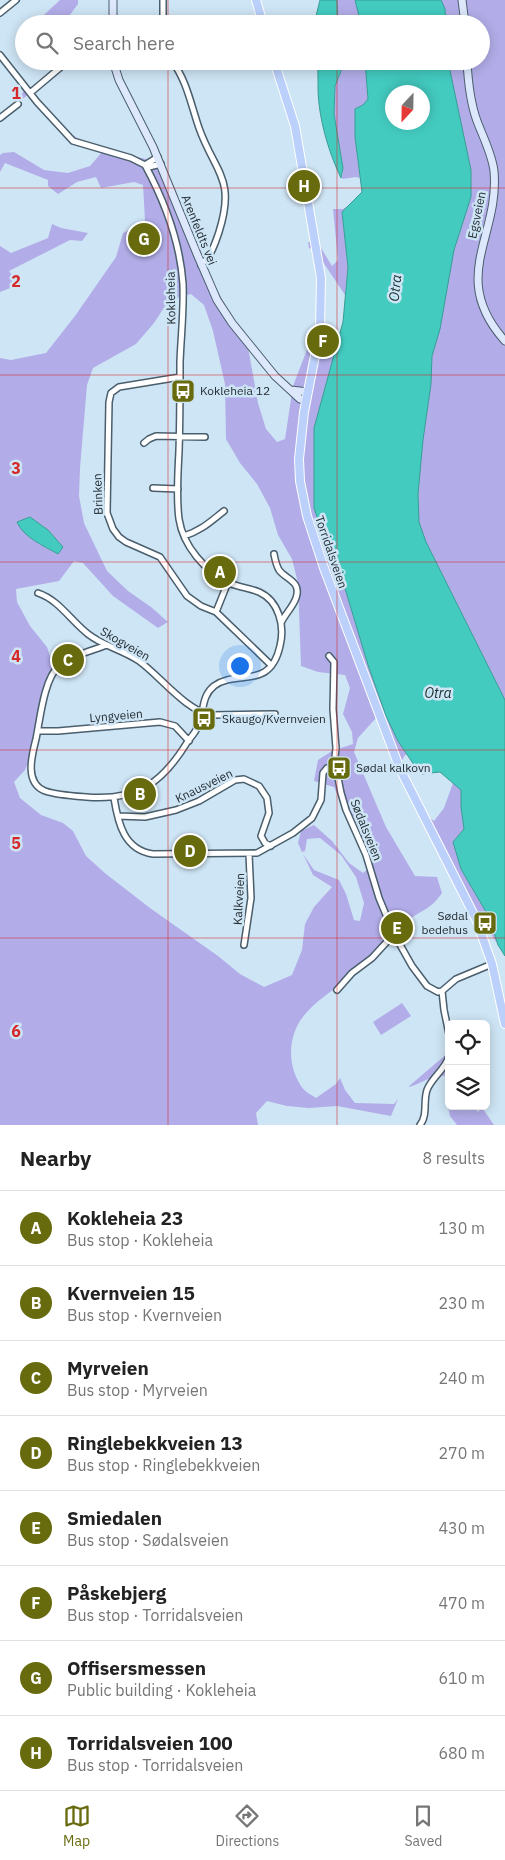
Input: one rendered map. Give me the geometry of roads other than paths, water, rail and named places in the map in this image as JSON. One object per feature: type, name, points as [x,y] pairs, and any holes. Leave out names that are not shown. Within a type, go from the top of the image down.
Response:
[{"type":"main road","points":[[256,0],[260,15]]},
{"type":"main road","name":"Torridalsveien","points":[[277,70],[295,127],[321,278],[320,330],[301,434],[299,469],[305,510],[316,545],[400,769],[470,904],[492,964],[505,1024]]},
{"type":"street","points":[[0,13],[16,0]]},
{"type":"street","points":[[113,0],[113,15]]},
{"type":"street","points":[[163,0],[164,15]]},
{"type":"street","points":[[462,0],[464,15]]},
{"type":"street","points":[[0,55],[30,93],[74,141],[131,158],[145,165],[159,161]]},
{"type":"street","points":[[30,93],[57,70]]},
{"type":"street","name":"Arenfeldts vei","points":[[116,70],[159,161],[217,300],[232,323],[275,376],[290,390],[307,396]]},
{"type":"street","points":[[178,70],[183,78],[203,139],[220,173],[226,190],[225,208],[217,237],[209,256],[201,265]]},
{"type":"street","name":"Egsveien","points":[[468,70],[470,95],[476,119],[491,157],[494,172],[493,195],[479,259],[479,291],[484,309],[491,323],[505,341]]},
{"type":"street","points":[[0,118],[18,104]]},
{"type":"street","name":"Kokleheia","points":[[145,165],[166,208],[180,259],[183,296],[178,489],[179,519],[184,536],[198,558],[228,582],[263,594],[275,607],[281,623]]},
{"type":"street","name":"Brinken","points":[[180,377],[119,387],[111,393],[107,463],[108,517],[119,537],[131,545],[158,555],[167,564],[187,596],[201,606],[216,612],[271,665]]},
{"type":"street","points":[[144,443],[156,436],[204,437]]},
{"type":"street","points":[[153,488],[178,489]]},
{"type":"street","points":[[184,536],[195,533],[224,511]]},
{"type":"street","name":"Kokleheia","points":[[271,665],[280,648],[281,623],[295,601],[297,592],[293,581],[278,569],[274,554]]},
{"type":"street","points":[[216,612],[228,582]]},
{"type":"street","name":"Skogveien","points":[[38,593],[51,599],[90,636],[141,662],[176,694],[201,713]]},
{"type":"street","points":[[107,644],[65,662],[54,671],[44,698],[31,771],[33,781],[38,788],[72,796],[114,798],[148,787],[161,777],[177,760],[198,727],[206,696],[215,685],[225,681],[256,676],[271,665]]},
{"type":"street","name":"Sødalsveien","points":[[329,656],[334,662],[335,670],[333,709],[336,748],[334,767],[337,772],[346,810],[366,855],[379,898],[394,934],[412,966],[427,986],[438,992],[442,991]]},
{"type":"street","points":[[201,713],[212,715],[275,714]]},
{"type":"street","name":"Lyngveien","points":[[38,731],[160,722],[175,726],[189,741]]},
{"type":"street","points":[[114,798],[123,835],[134,847],[145,852],[173,854],[258,853],[306,824],[312,818],[322,800],[323,772],[327,768],[334,767]]},
{"type":"street","name":"Knausveien","points":[[118,816],[146,817],[176,810],[199,801],[235,780],[244,779],[259,786],[267,798],[269,812],[261,838],[264,843],[271,846]]},
{"type":"street","name":"Kalkveien","points":[[244,945],[251,898],[249,854]]},
{"type":"street","points":[[337,990],[352,973],[372,958],[394,934]]},
{"type":"street","points":[[446,1020],[442,991],[456,979],[492,964]]},
{"type":"street","points":[[420,1125],[425,1114],[428,1087],[445,1064]]},
{"type":"water","points":[[320,0],[337,0],[338,15],[316,15]]},
{"type":"water","points":[[355,0],[441,0],[445,15],[359,15]]},
{"type":"water","points":[[318,70],[341,70],[335,86],[334,114],[343,168],[341,178],[330,151],[322,123],[318,99]]},
{"type":"water","name":"Otra","points":[[366,70],[450,70],[471,170],[471,197],[454,250],[440,329],[432,356],[431,384],[418,494],[419,522],[426,542],[505,700],[505,956],[498,945],[489,917],[461,869],[453,842],[464,829],[461,790],[440,772],[422,774],[398,741],[386,716],[368,665],[344,585],[314,508],[314,428],[343,322],[348,267],[342,212],[362,192],[355,137],[355,109],[363,105],[368,99]]},
{"type":"water","points":[[30,517],[48,530],[63,547],[58,554],[34,541],[20,527],[17,522]]},
{"type":"place","name":"Torridalsveien 100","points":[[304,186]]},
{"type":"place","name":"Offisersmessen","points":[[144,239]]},
{"type":"place","name":"Påskebjerg","points":[[323,341]]},
{"type":"place","name":"Kokleheia 12","points":[[183,391]]},
{"type":"place","name":"Kokleheia 23","points":[[220,572]]},
{"type":"place","name":"Myrveien","points":[[68,660]]},
{"type":"place","name":"Skaugo/Kvernveien","points":[[204,719]]},
{"type":"place","name":"Sødal kalkovn","points":[[339,768]]},
{"type":"place","name":"Kvernveien 15","points":[[140,794]]},
{"type":"place","name":"Ringlebekkveien 13","points":[[190,851]]},
{"type":"place","name":"Sødal bedehus","points":[[485,923]]},
{"type":"place","name":"Smiedalen","points":[[397,928]]}]
